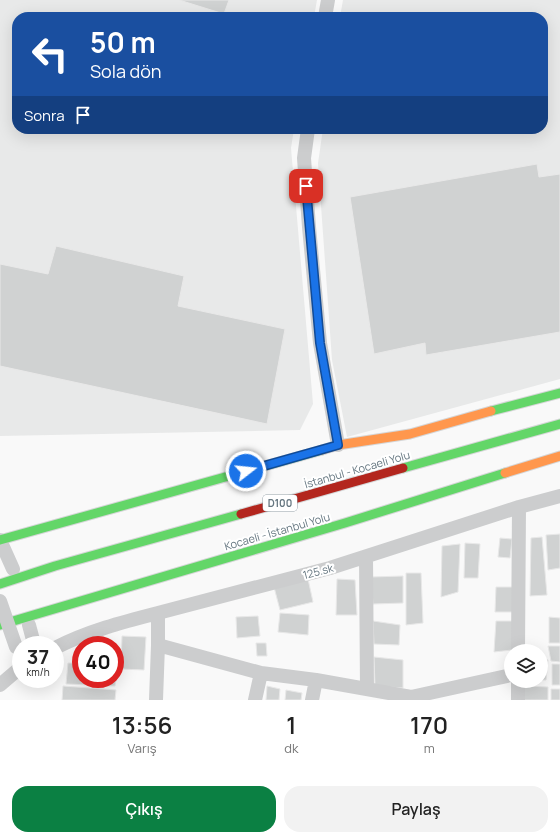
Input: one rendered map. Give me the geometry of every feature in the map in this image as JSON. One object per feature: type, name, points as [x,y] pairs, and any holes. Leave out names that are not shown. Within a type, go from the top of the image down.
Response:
[{"type":"main road","points":[[0,540],[338,445],[410,434],[478,414],[560,393]]},
{"type":"main road","name":"İstanbul - Kocaeli Yolu","points":[[0,584],[55,566],[560,424]]},
{"type":"main road","name":"Kocaeli - İstanbul Yolu","points":[[0,625],[345,523],[560,456]]},
{"type":"main road","points":[[10,570],[55,566]]},
{"type":"main road","points":[[0,638],[29,625],[49,610]]},
{"type":"street","points":[[326,12],[328,0]]},
{"type":"street","points":[[307,134],[304,158],[308,227],[320,343],[338,445]]},
{"type":"street","name":"125.sk","points":[[64,643],[108,626],[330,568],[519,507],[560,496]]},
{"type":"street","points":[[518,644],[519,507]]},
{"type":"street","points":[[0,540],[10,570]]},
{"type":"street","points":[[366,557],[367,689]]},
{"type":"street","points":[[0,601],[12,636]]},
{"type":"street","points":[[156,700],[158,613]]},
{"type":"street","points":[[29,625],[32,636]]},
{"type":"street","points":[[158,645],[261,672],[367,689],[411,699],[504,677]]},
{"type":"street","points":[[255,700],[261,672]]},
{"type":"street","points":[[0,685],[12,675]]},
{"type":"street","points":[[312,700],[316,680]]},
{"type":"street","points":[[518,688],[518,700]]},
{"type":"shaded area","points":[[0,0],[317,0],[315,12],[12,12],[12,134],[293,134],[291,148],[313,404],[300,430],[0,436]]},
{"type":"shaded area","points":[[343,0],[560,0],[560,379],[347,437],[332,360],[318,163],[322,134],[548,134],[548,12],[341,12]]},
{"type":"building","points":[[179,0],[229,0],[225,12],[218,12]]},
{"type":"building","points":[[537,164],[539,177],[560,174],[560,332],[426,355],[425,343],[374,354],[350,197]]},
{"type":"building","points":[[56,246],[184,276],[178,306],[285,329],[267,424],[0,366],[0,264],[48,274]]},
{"type":"building","points":[[560,534],[560,568],[548,570],[546,535]]},
{"type":"building","points":[[542,537],[547,595],[530,596],[531,538]]},
{"type":"building","points":[[500,538],[512,539],[510,558],[498,557]]},
{"type":"building","points":[[465,543],[480,544],[478,578],[464,578]]},
{"type":"building","points":[[460,544],[458,592],[441,597],[442,546]]},
{"type":"building","points":[[406,573],[421,573],[423,623],[406,625]]},
{"type":"building","points":[[403,576],[403,603],[373,604],[371,577]]},
{"type":"building","points":[[308,579],[313,602],[280,610],[274,587]]},
{"type":"building","points":[[337,579],[355,580],[357,615],[336,615]]},
{"type":"building","points":[[496,587],[515,587],[513,612],[495,612]]},
{"type":"building","points":[[280,613],[309,615],[308,635],[278,632]]},
{"type":"building","points":[[258,616],[260,636],[237,638],[236,617]]},
{"type":"building","points":[[549,617],[560,618],[560,643],[549,643]]},
{"type":"building","points":[[373,621],[400,625],[399,645],[374,644]]},
{"type":"building","points":[[496,621],[514,621],[512,644],[504,644],[504,651],[494,652]]},
{"type":"building","points":[[124,636],[146,637],[144,670],[124,669]]},
{"type":"building","points":[[256,643],[266,643],[267,656],[257,656]]},
{"type":"building","points":[[548,646],[560,646],[560,662],[551,661]]},
{"type":"building","points":[[374,657],[403,660],[403,688],[375,686]]},
{"type":"building","points":[[68,663],[72,663],[72,684],[66,684]]},
{"type":"building","points":[[552,664],[560,664],[560,685],[552,685]]},
{"type":"building","points":[[64,686],[72,687],[72,688],[116,690],[115,700],[62,700]]},
{"type":"building","points":[[267,686],[280,689],[279,700],[266,700]]},
{"type":"building","points":[[524,688],[548,688],[548,700],[524,700]]},
{"type":"building","points":[[551,689],[560,689],[560,700],[551,700]]},
{"type":"building","points":[[286,690],[302,693],[301,700],[285,700]]},
{"type":"traffic: fast","points":[[491,411],[560,393]]},
{"type":"traffic: fast","points":[[403,468],[560,424]]},
{"type":"traffic: fast","points":[[0,540],[322,450]]},
{"type":"traffic: fast","points":[[0,625],[345,523],[505,473]]},
{"type":"traffic: fast","points":[[0,584],[55,566],[241,514]]},
{"type":"traffic: slow","points":[[322,450],[338,445],[410,434],[491,411]]},
{"type":"traffic: slow","points":[[505,473],[560,456]]},
{"type":"traffic: jam","points":[[241,514],[403,468]]},
{"type":"route","points":[[246,471],[338,445],[320,343],[308,227],[306,186]]}]
